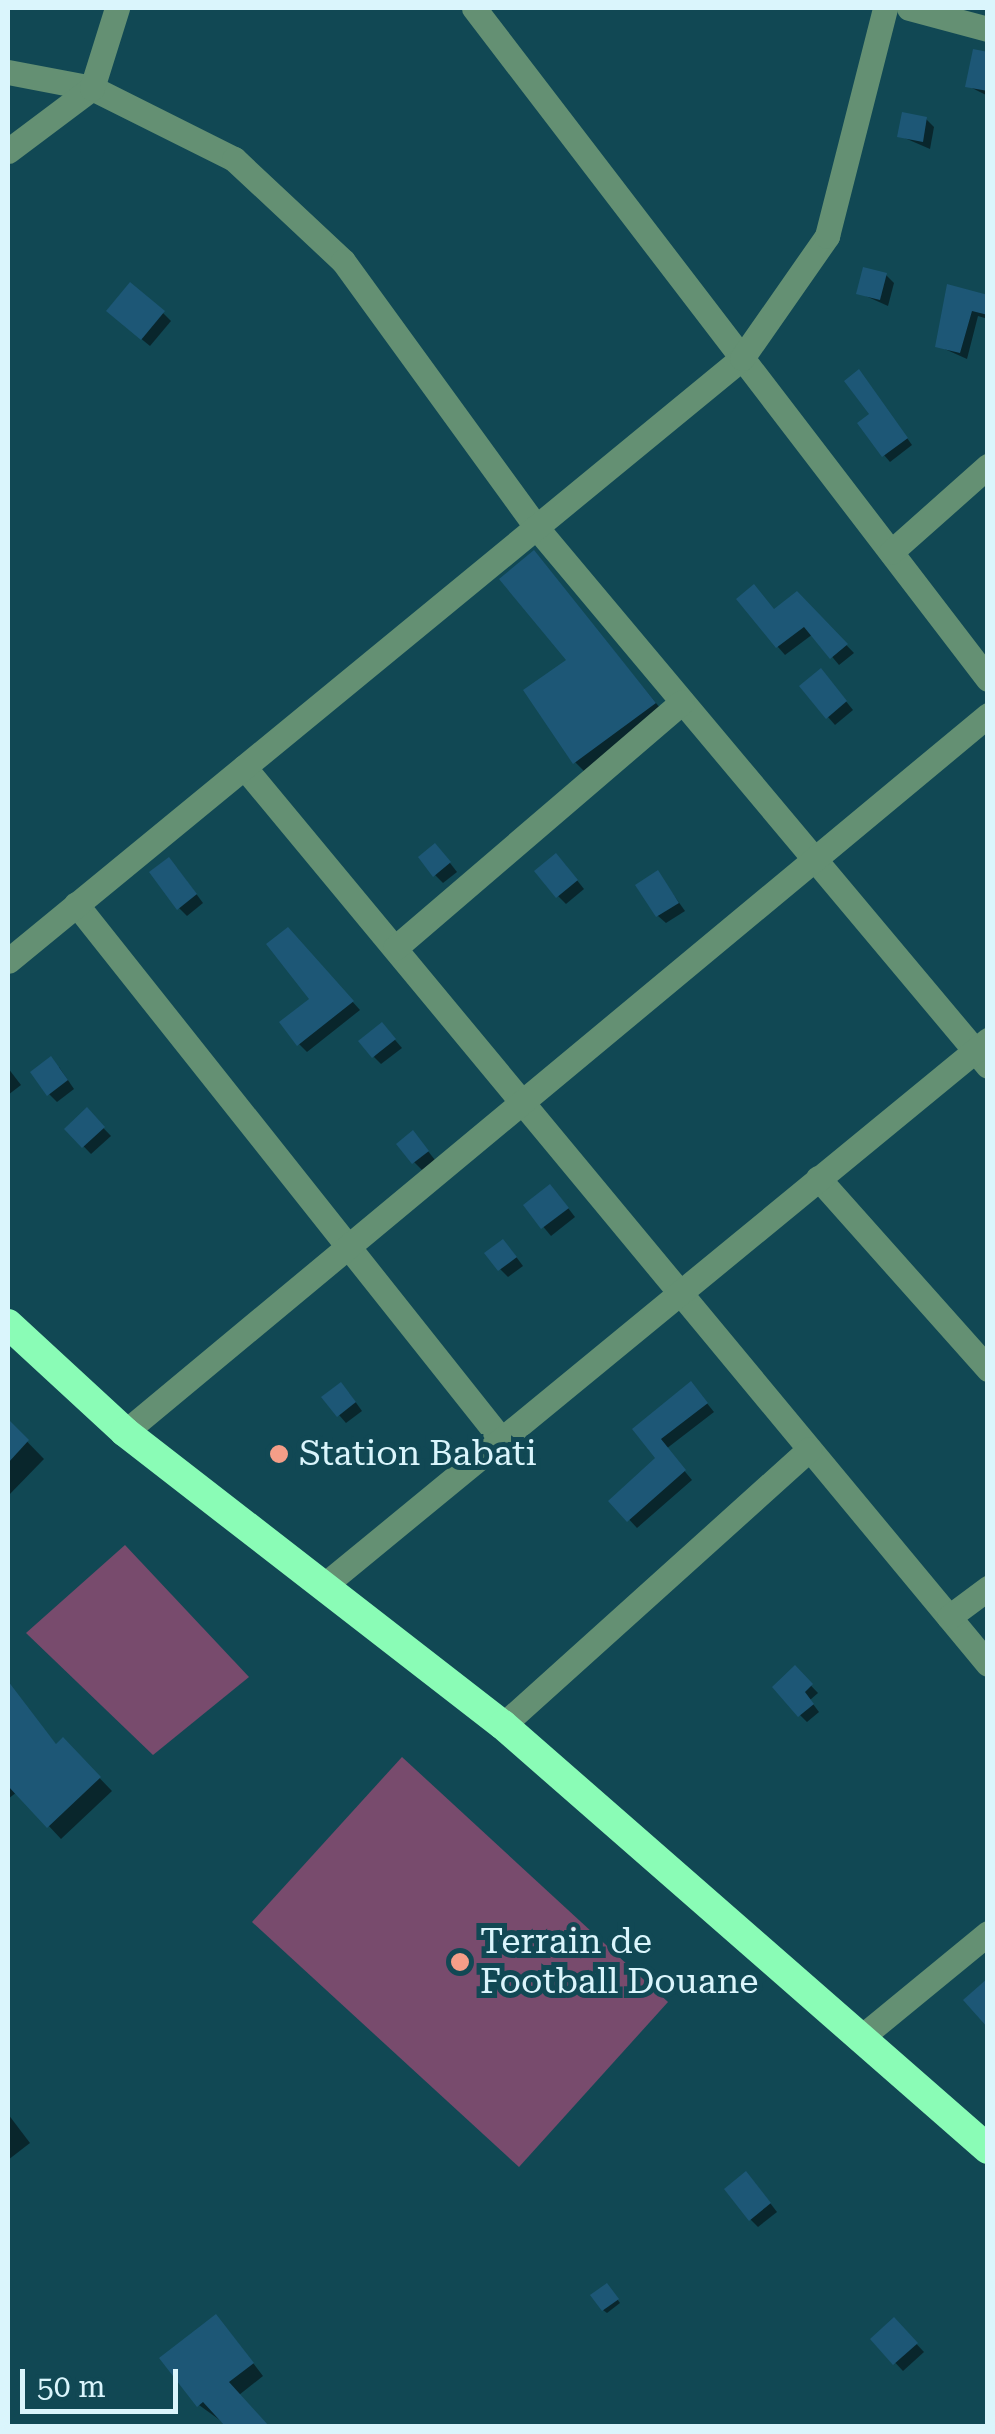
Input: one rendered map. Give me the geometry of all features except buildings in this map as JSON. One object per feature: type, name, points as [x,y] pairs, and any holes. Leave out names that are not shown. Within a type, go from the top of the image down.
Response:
[{"type":"highway","points":[[8,1324],[124,1432],[502,1726],[988,2149]]},
{"type":"street","points":[[8,151],[92,88],[118,8]]},
{"type":"street","points":[[474,8],[988,679]]},
{"type":"street","points":[[8,961],[742,358],[827,236],[885,8]]},
{"type":"street","points":[[908,8],[988,29]]},
{"type":"street","points":[[8,72],[92,88],[234,159],[343,260],[536,527],[814,859],[983,1052],[818,1178],[322,1587]]},
{"type":"street","points":[[890,552],[988,466]]},
{"type":"street","points":[[394,948],[682,702]]},
{"type":"street","points":[[124,1432],[988,715]]},
{"type":"street","points":[[244,766],[988,1664]]},
{"type":"street","points":[[76,904],[501,1440]]},
{"type":"street","points":[[818,1178],[988,1369]]},
{"type":"street","points":[[502,1726],[809,1448]]},
{"type":"street","points":[[949,1617],[988,1588]]},
{"type":"street","points":[[859,2039],[988,1933]]},
{"type":"shaded area","points":[[125,1545],[249,1677],[153,1755],[26,1633]]},
{"type":"shaded area","name":"Terrain de Football Douane","points":[[402,1757],[668,2002],[519,2167],[252,1922]]},
{"type":"place","name":"Station Babati","points":[[279,1454]]},
{"type":"place","name":"Terrain de Football Douane","points":[[460,1962]]}]
